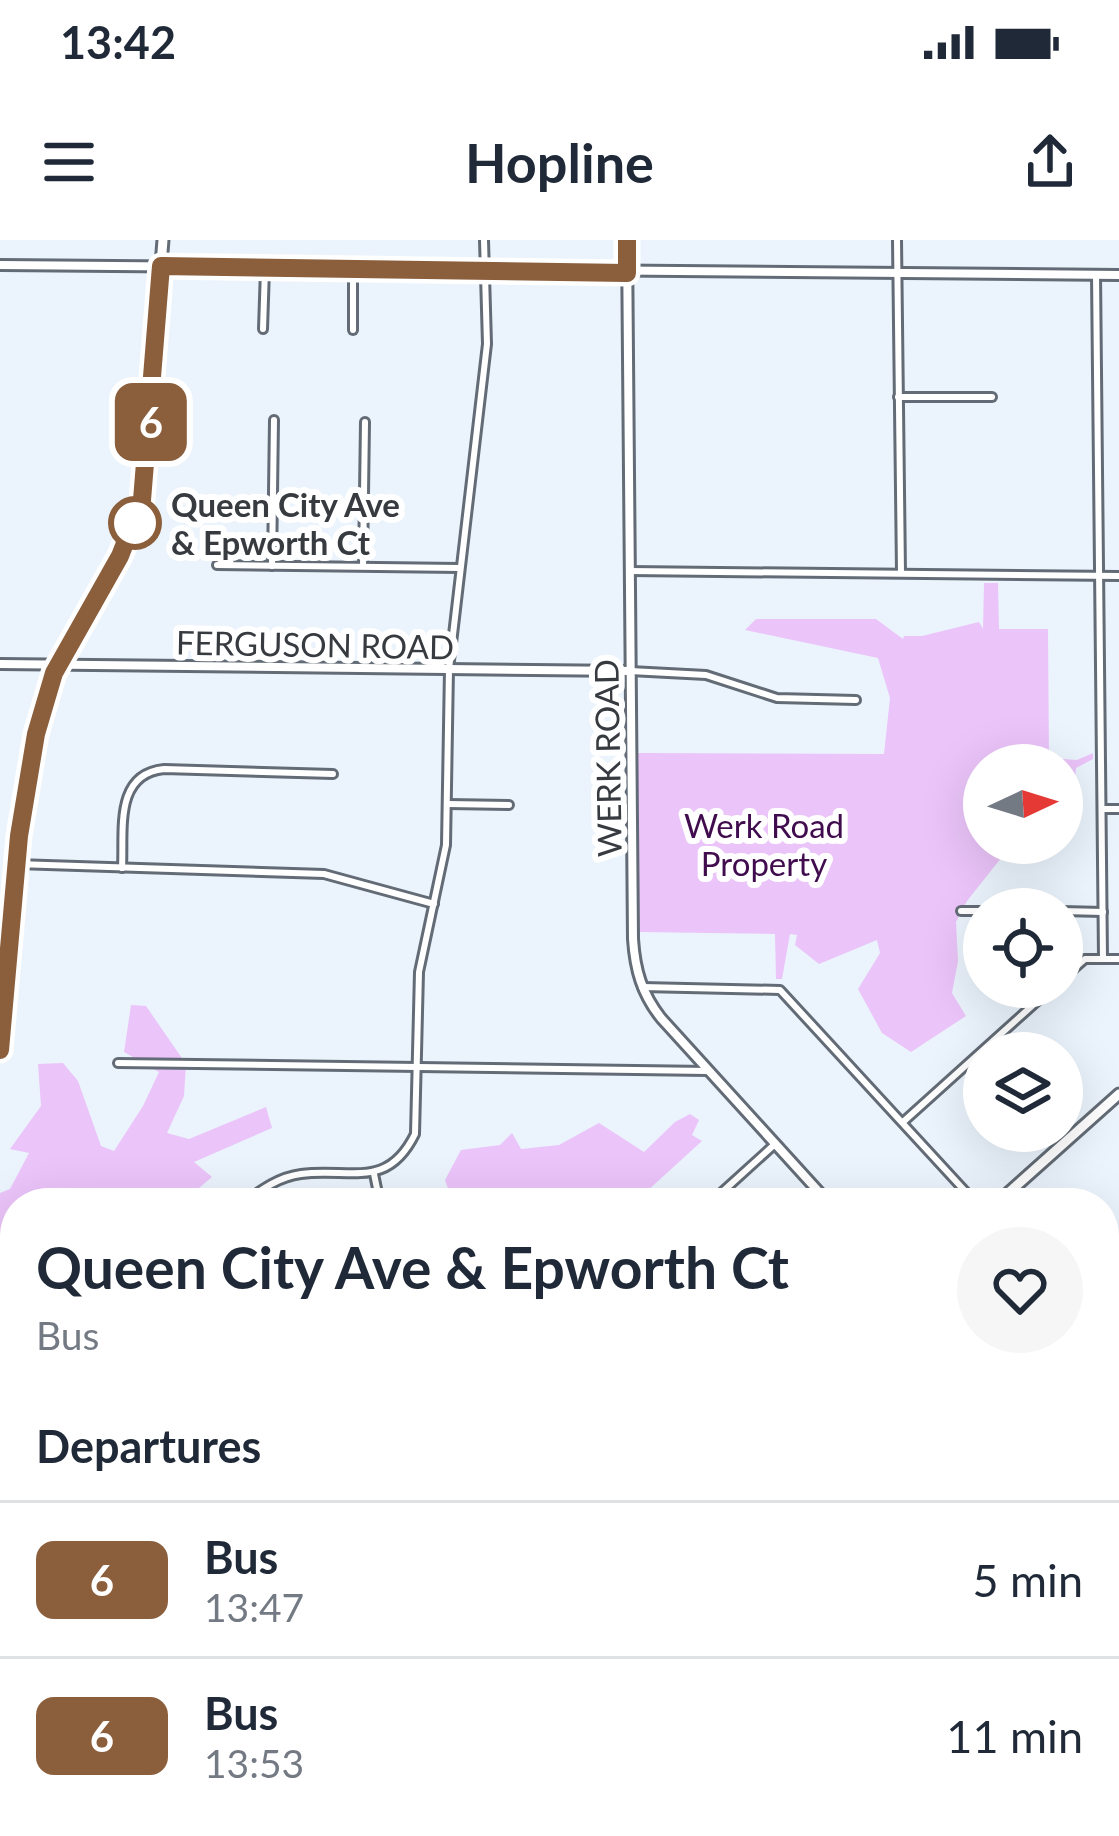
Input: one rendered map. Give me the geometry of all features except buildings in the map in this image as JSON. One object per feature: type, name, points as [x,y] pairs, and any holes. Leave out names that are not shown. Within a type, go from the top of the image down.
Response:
[{"type":"main road","points":[[0,1050],[16,864],[36,734],[59,664],[120,556],[142,500],[163,240]]},
{"type":"main road","points":[[1014,1188],[1119,1094]]},
{"type":"street","points":[[264,1188],[293,1175],[374,1174],[406,1150],[415,1135],[419,973],[446,845],[449,669],[487,344],[484,240]]},
{"type":"street","name":"WERK ROAD","points":[[627,240],[632,939],[641,987],[708,1071],[815,1188]]},
{"type":"street","points":[[897,240],[901,573]]},
{"type":"street","points":[[0,265],[1119,274]]},
{"type":"street","points":[[263,329],[265,268]]},
{"type":"street","points":[[352,270],[352,330]]},
{"type":"street","points":[[1096,274],[1103,958]]},
{"type":"street","points":[[898,398],[992,398]]},
{"type":"street","points":[[272,566],[274,420]]},
{"type":"street","points":[[363,566],[365,422]]},
{"type":"street","points":[[217,565],[461,568]]},
{"type":"street","points":[[628,571],[1119,576]]},
{"type":"street","name":"FERGUSON ROAD","points":[[0,664],[630,671]]},
{"type":"street","points":[[630,671],[706,675],[777,698],[856,700]]},
{"type":"street","points":[[122,868],[127,793],[146,772],[333,774]]},
{"type":"street","points":[[448,804],[509,805]]},
{"type":"street","points":[[1102,809],[1119,808]]},
{"type":"street","points":[[16,864],[324,874],[434,904]]},
{"type":"street","points":[[1083,911],[1103,911]]},
{"type":"street","points":[[1083,960],[1119,958]]},
{"type":"street","points":[[641,987],[780,990],[962,1188]]},
{"type":"street","points":[[903,1122],[1030,1008]]},
{"type":"street","points":[[118,1064],[708,1071]]},
{"type":"street","points":[[727,1188],[775,1144]]},
{"type":"street","points":[[374,1174],[377,1188]]},
{"type":"green space","name":"Werk Road Property","points":[[984,583],[998,583],[999,629],[1048,629],[1049,744],[963,744],[963,864],[996,864],[977,888],[963,888],[963,909],[956,922],[958,961],[952,993],[966,1016],[911,1052],[882,1033],[858,989],[880,953],[877,940],[819,964],[795,945],[797,935],[790,934],[782,979],[776,979],[775,934],[639,932],[638,753],[884,754],[890,698],[878,658],[745,630],[756,619],[876,619],[903,639],[979,622],[983,629]]},
{"type":"green space","points":[[131,1005],[146,1006],[186,1064],[184,1096],[167,1133],[189,1139],[266,1107],[272,1128],[194,1162],[212,1177],[199,1188],[11,1188],[29,1153],[10,1149],[41,1106],[38,1064],[63,1063],[78,1081],[101,1146],[114,1151],[159,1072],[124,1052]]},
{"type":"green space","points":[[690,1114],[699,1120],[692,1135],[702,1141],[650,1188],[448,1188],[445,1180],[461,1150],[500,1145],[512,1133],[521,1149],[559,1145],[599,1123],[644,1152]]},
{"type":"bus line","name":"6","points":[[0,1050],[19,836],[36,734],[54,673],[120,556],[142,500],[161,266],[627,273],[627,240]]},
{"type":"place","name":"Queen City Ave & Epworth Ct","points":[[135,523]]}]
